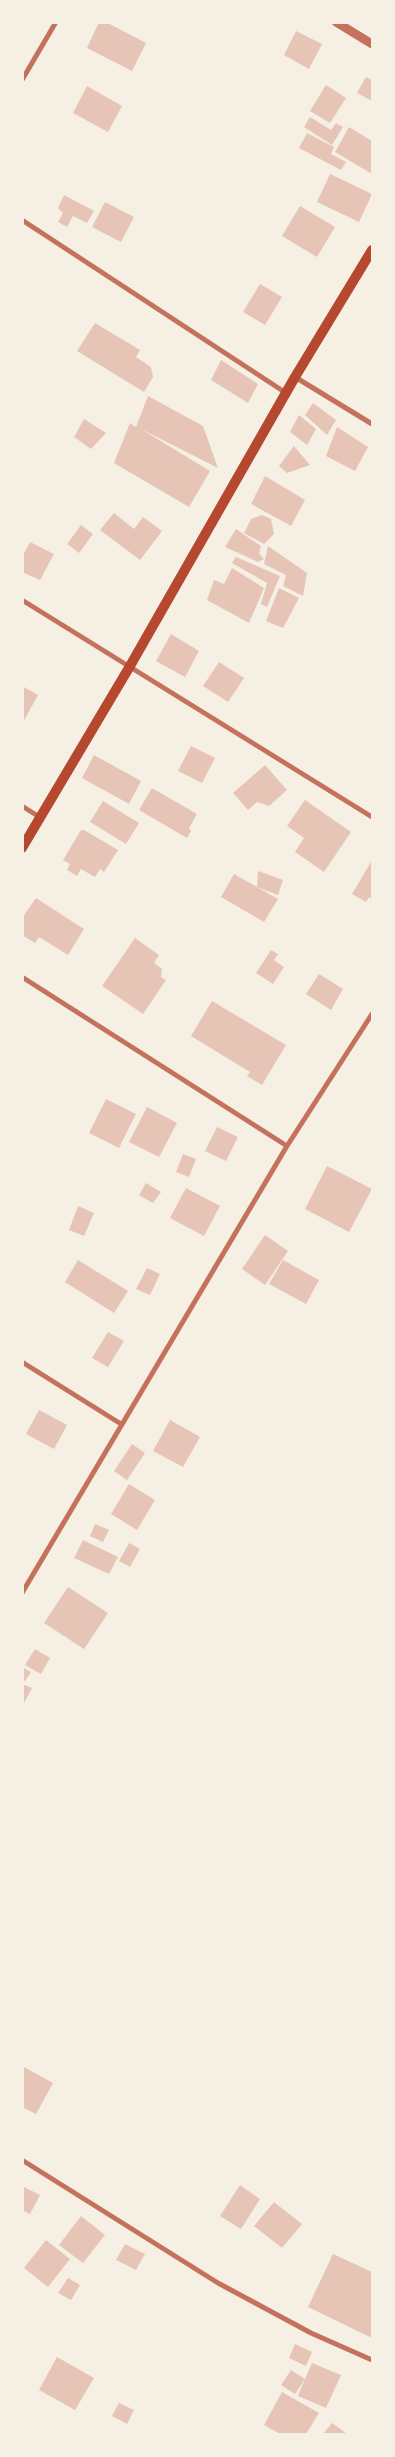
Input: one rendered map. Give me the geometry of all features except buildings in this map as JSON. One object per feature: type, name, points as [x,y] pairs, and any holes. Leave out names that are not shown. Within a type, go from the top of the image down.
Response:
[{"type":"main road","points":[[22,848],[130,666],[286,392],[372,250]]},
{"type":"street","points":[[22,80],[56,22]]},
{"type":"street","points":[[336,22],[372,44]]},
{"type":"street","points":[[22,220],[286,392]]},
{"type":"street","points":[[295,377],[372,424]]},
{"type":"street","points":[[22,600],[372,816]]},
{"type":"street","points":[[22,806],[40,818]]},
{"type":"street","points":[[22,977],[287,1146]]},
{"type":"street","points":[[22,1593],[287,1146],[372,1014]]},
{"type":"street","points":[[22,1362],[121,1424]]},
{"type":"street","points":[[22,2160],[218,2283],[311,2333],[372,2360]]}]
